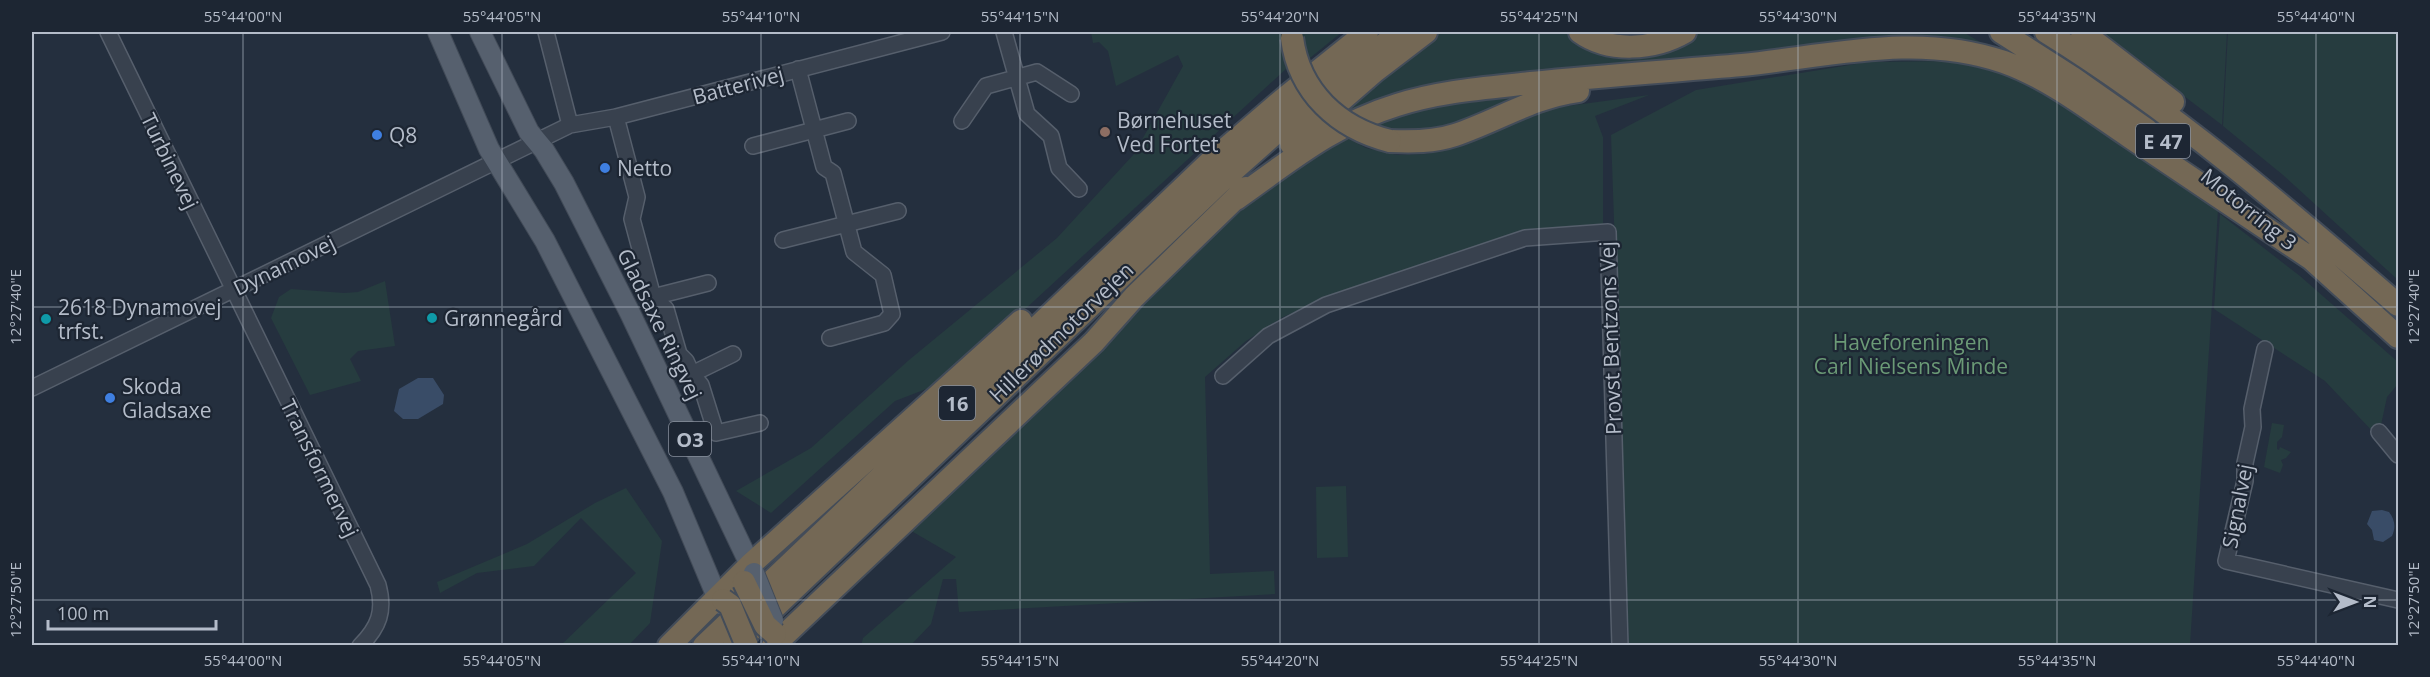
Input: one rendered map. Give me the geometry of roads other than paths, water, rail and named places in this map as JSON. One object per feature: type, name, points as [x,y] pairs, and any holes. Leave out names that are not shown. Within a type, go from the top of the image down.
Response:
[{"type":"highway","name":"Hillerødmotorvejen","points":[[704,645],[1210,162],[1367,32]]},
{"type":"highway","name":"Hillerødmotorvejen","points":[[735,645],[1218,184],[1300,111],[1400,32]]},
{"type":"highway","points":[[923,464],[981,427],[1134,297],[1236,199],[1265,166],[1375,71],[1426,32]]},
{"type":"highway","points":[[1580,32],[1602,44],[1631,46],[1650,44],[1685,32]]},
{"type":"highway","name":"Motorring 3","points":[[2001,32],[2073,78],[2187,159],[2316,262],[2398,337]]},
{"type":"highway","name":"Motorring 3","points":[[2046,32],[2087,58],[2253,181],[2398,305]]},
{"type":"highway","points":[[2082,32],[2188,114],[2253,181]]},
{"type":"highway","points":[[1292,35],[1298,66],[1309,87],[1320,102],[1349,126],[1365,134],[1390,141],[1425,142],[1455,135],[1523,106],[1566,93],[1742,65],[1898,46],[1956,50],[2005,62],[2062,91],[2316,262]]},
{"type":"highway","points":[[1236,199],[1329,133],[1362,117],[1398,104],[1480,88],[1639,72],[1742,65]]},
{"type":"highway","points":[[669,645],[1161,195],[1210,162]]},
{"type":"highway","points":[[746,574],[765,625],[778,639],[1094,342],[1134,297]]},
{"type":"highway","points":[[720,600],[730,605],[747,645]]},
{"type":"main road","name":"O3","points":[[438,32],[481,134],[550,251],[673,492],[720,600],[735,645]]},
{"type":"main road","name":"Gladsaxe Ringvej","points":[[480,32],[529,132],[544,150],[569,193],[630,313],[746,574]]},
{"type":"street","name":"Turbinevej","points":[[108,32],[233,289]]},
{"type":"street","points":[[546,32],[570,125]]},
{"type":"street","name":"Batterivej","points":[[535,141],[570,125],[616,117],[942,32]]},
{"type":"street","points":[[1004,32],[1027,114],[1051,136],[1059,168],[1079,189]]},
{"type":"street","points":[[798,69],[824,167],[833,173],[854,252],[883,275],[892,314],[885,323],[830,338]]},
{"type":"street","points":[[962,121],[986,86],[1017,76],[1037,72],[1071,94]]},
{"type":"street","points":[[616,117],[637,197],[632,219],[653,297],[666,309],[679,354],[686,360],[700,385],[716,433],[760,423]]},
{"type":"street","points":[[753,146],[848,121]]},
{"type":"street","name":"Dynamovej","points":[[32,388],[535,141]]},
{"type":"street","points":[[783,240],[898,211]]},
{"type":"street","name":"Provst Bentzons Vej","points":[[1223,376],[1268,336],[1326,305],[1525,238],[1608,232],[1620,645]]},
{"type":"street","points":[[653,297],[708,283]]},
{"type":"street","name":"Transformervej","points":[[233,289],[378,585],[382,612],[377,626],[360,645]]},
{"type":"street","name":"Signalvej","points":[[2265,349],[2252,409],[2253,426],[2245,463],[2245,481],[2226,561],[2398,600]]},
{"type":"street","points":[[692,374],[733,354]]},
{"type":"street","points":[[2379,432],[2398,455]]},
{"type":"water","points":[[418,378],[433,378],[444,395],[443,404],[418,419],[403,419],[394,411],[399,389]]},
{"type":"water","points":[[2372,511],[2389,512],[2394,521],[2392,536],[2383,542],[2374,540],[2372,530],[2367,524]]},
{"type":"place","name":"Børnehuset Ved Fortet","points":[[1105,132]]},
{"type":"place","name":"Q8","points":[[377,135]]},
{"type":"place","name":"Netto","points":[[605,168]]},
{"type":"place","name":"Grønnegård","points":[[432,318]]},
{"type":"place","name":"2618 Dynamovej trfst.","points":[[46,319]]},
{"type":"place","name":"Skoda Gladsaxe","points":[[110,398]]},
{"type":"park label","name":"Haveforeningen Carl Nielsens Minde","points":[[1911,354]]}]
